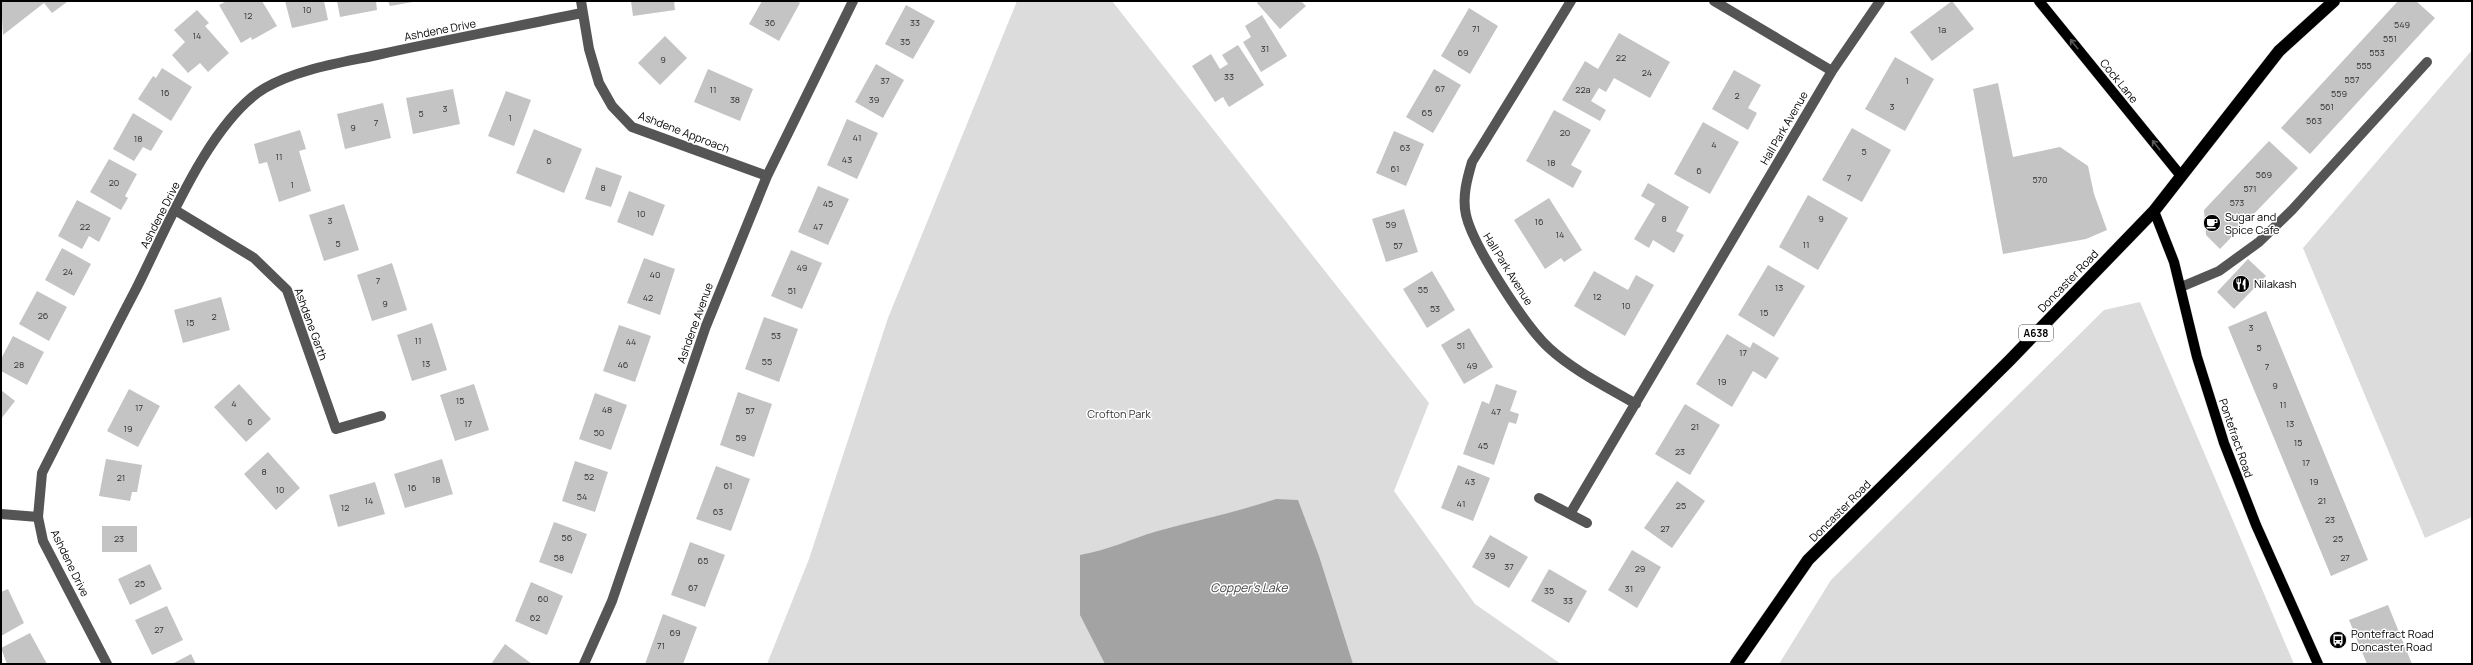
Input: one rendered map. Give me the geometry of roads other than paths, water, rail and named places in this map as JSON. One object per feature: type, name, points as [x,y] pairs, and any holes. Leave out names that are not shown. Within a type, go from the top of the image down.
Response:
[{"type":"highway","name":"Doncaster Road","points":[[1736,664],[1808,560],[2010,360],[2154,211],[2279,51],[2334,1]]},
{"type":"main road","name":"Cock Lane","points":[[2039,1],[2181,176]]},
{"type":"main road","name":"Pontefract Road","points":[[2154,211],[2174,262],[2197,357],[2224,443],[2256,525],[2318,664]]},
{"type":"street","name":"Ashdene Approach","points":[[581,1],[582,13],[599,83],[612,106],[632,127],[767,176]]},
{"type":"street","name":"Ashdene Avenue","points":[[584,664],[612,601],[706,326],[767,176],[853,1]]},
{"type":"street","name":"Hall Park Avenue","points":[[1571,1],[1472,162],[1465,188],[1466,214],[1473,237],[1484,256],[1532,329],[1548,347],[1581,372],[1636,404]]},
{"type":"street","points":[[1714,1],[1832,71]]},
{"type":"street","name":"Hall Park Avenue","points":[[1570,514],[1832,71],[1880,1]]},
{"type":"street","name":"Ashdene Drive","points":[[107,664],[43,541],[38,517],[42,473],[176,210],[204,158],[231,119],[247,101],[266,88],[304,73],[348,61],[582,13]]},
{"type":"street","points":[[2180,287],[2219,271],[2259,242],[2292,210],[2427,62]]},
{"type":"street","name":"Ashdene Garth","points":[[176,210],[254,258],[287,290],[336,429],[381,416]]},
{"type":"street","points":[[1539,498],[1587,523]]},
{"type":"street","points":[[1,514],[38,517]]},
{"type":"water","name":"Copper's Lake","points":[[1276,499],[1298,500],[1319,556],[1353,664],[1105,664],[1080,615],[1080,555],[1158,531]]},
{"type":"place","name":"Sugar and Spice Cafe","points":[[2212,223]]},
{"type":"place","name":"Nilakash","points":[[2241,284]]},
{"type":"place","name":"Pontefract Road Doncaster Road","points":[[2338,640]]},
{"type":"park label","name":"Crofton Park","points":[[1119,414]]}]
